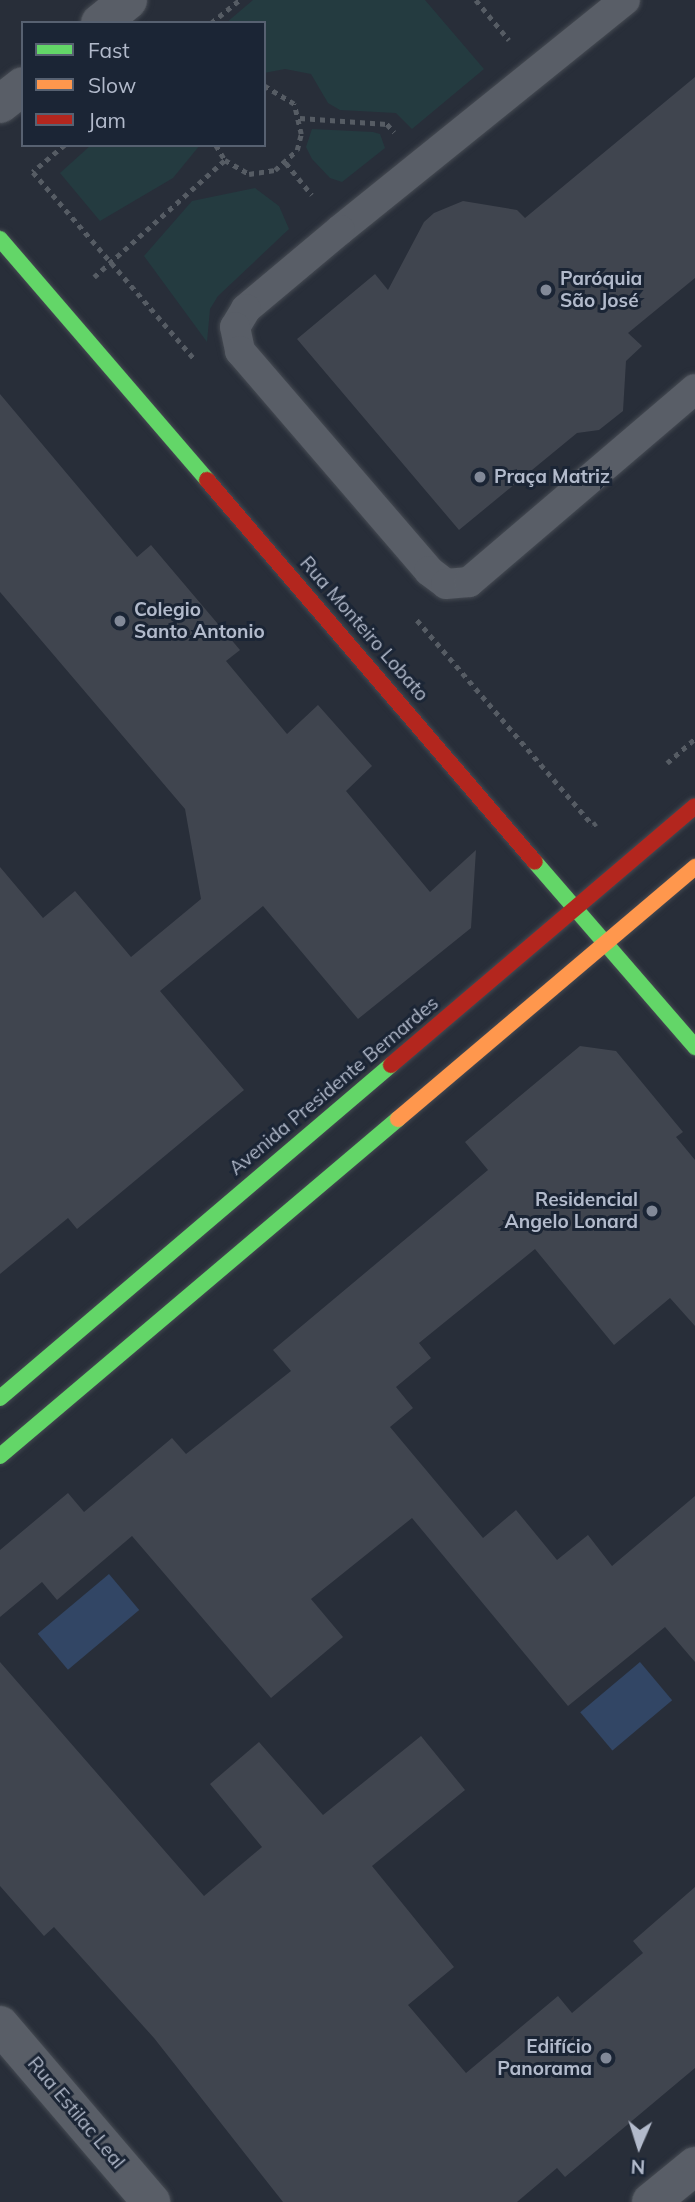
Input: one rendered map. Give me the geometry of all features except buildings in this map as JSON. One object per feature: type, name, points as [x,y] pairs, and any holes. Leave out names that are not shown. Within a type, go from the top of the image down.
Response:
[{"type":"street","points":[[102,21],[128,0]]},
{"type":"street","points":[[0,104],[21,88]]},
{"type":"street","name":"Rua Monteiro Lobato","points":[[0,239],[695,1047]]},
{"type":"street","name":"Avenida Presidente Bernardes","points":[[0,1398],[695,806]]},
{"type":"street","points":[[0,1456],[695,867]]},
{"type":"street","points":[[53,1354],[80,1388]]},
{"type":"street","name":"Rua Estilac Leal","points":[[0,2025],[151,2202]]},
{"type":"street","points":[[652,2202],[695,2166]]},
{"type":"lane","points":[[625,0],[246,309],[234,327],[240,351],[429,571],[446,584],[468,582],[695,389]]},
{"type":"path","points":[[213,21],[239,0]]},
{"type":"path","points":[[217,147],[225,160],[248,174],[275,170],[297,150],[300,118],[283,94],[266,87]]},
{"type":"path","points":[[300,118],[387,124],[421,165]]},
{"type":"path","points":[[58,306],[225,160]]},
{"type":"green space","points":[[253,0],[425,0],[484,69],[412,129],[396,113],[340,110],[328,103],[311,74],[285,69],[266,73],[266,21],[228,21]]},
{"type":"green space","points":[[312,129],[373,132],[380,134],[385,148],[342,182],[330,178],[312,159],[306,147]]},
{"type":"green space","points":[[89,147],[198,147],[173,178],[100,221],[60,173]]},
{"type":"green space","points":[[255,188],[279,206],[289,229],[218,296],[210,309],[207,342],[144,256],[192,201]]},
{"type":"water","points":[[109,1574],[139,1610],[68,1670],[38,1634]]},
{"type":"water","points":[[640,1662],[672,1700],[612,1750],[580,1712]]},
{"type":"traffic: fast","points":[[0,239],[207,480]]},
{"type":"traffic: fast","points":[[535,862],[695,1047]]},
{"type":"traffic: fast","points":[[0,1398],[391,1065]]},
{"type":"traffic: fast","points":[[0,1456],[398,1119]]},
{"type":"traffic: slow","points":[[398,1119],[695,867]]},
{"type":"traffic: jam","points":[[207,480],[535,862]]},
{"type":"traffic: jam","points":[[391,1065],[695,806]]},
{"type":"place","name":"Paróquia São José","points":[[546,290]]},
{"type":"place","name":"Praça Matriz","points":[[480,477]]},
{"type":"place","name":"Colegio Santo Antonio","points":[[120,621]]},
{"type":"place","name":"Residencial Angelo Lonard","points":[[652,1211]]},
{"type":"place","name":"Edifício Panorama","points":[[606,2058]]}]
